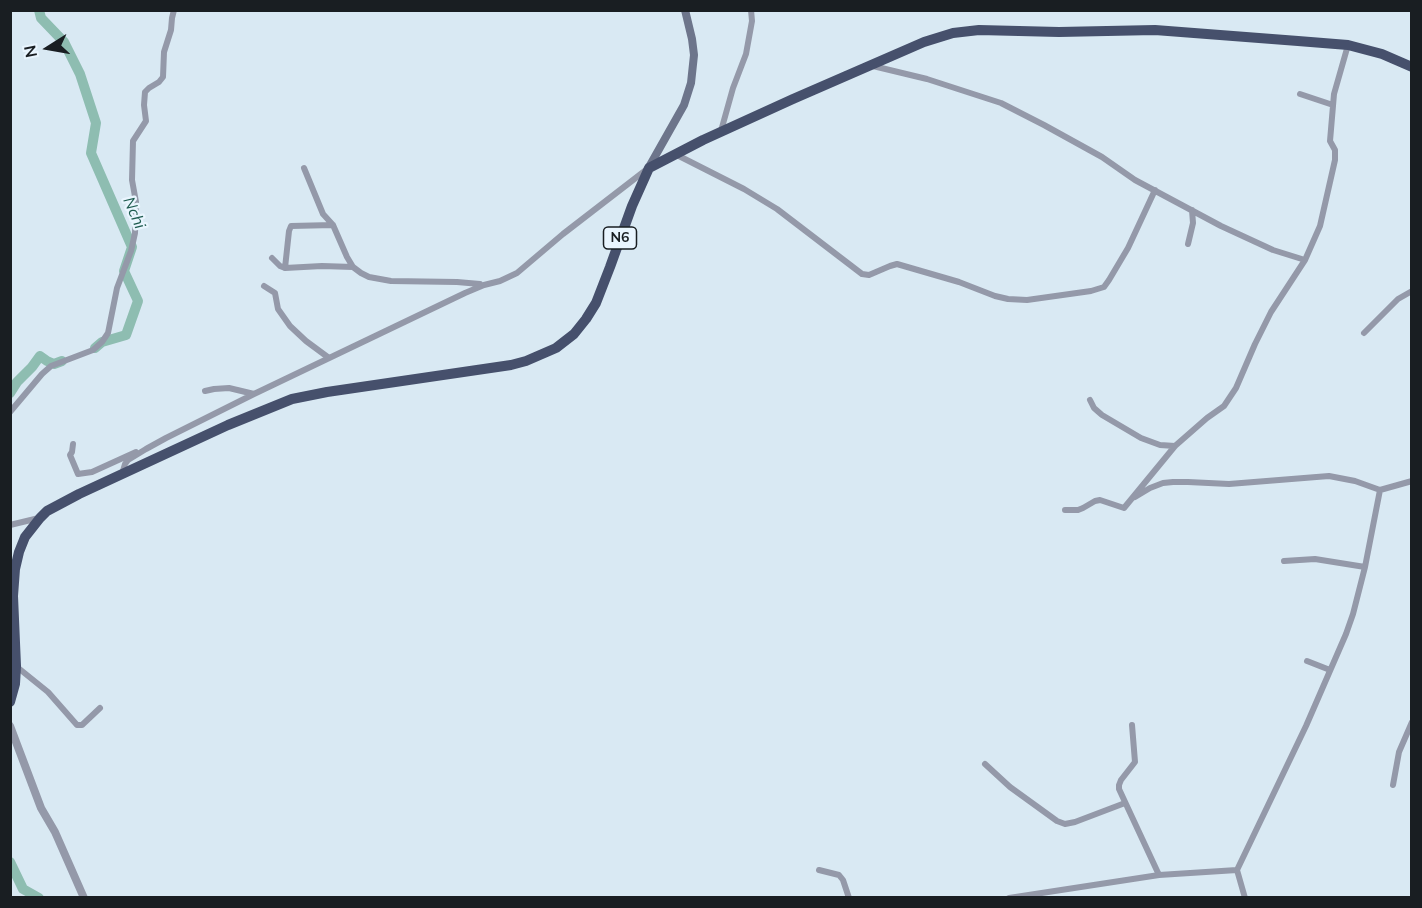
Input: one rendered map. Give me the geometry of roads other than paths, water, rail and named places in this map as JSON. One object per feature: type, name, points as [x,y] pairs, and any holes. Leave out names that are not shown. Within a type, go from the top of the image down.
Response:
[{"type":"highway","points":[[649,168],[720,132],[870,65],[953,33],[979,30],[1059,32],[1155,30],[1348,45],[1382,54],[1412,68]]},
{"type":"highway","name":"N6","points":[[10,702],[15,684],[16,666],[13,596],[15,569],[25,537],[47,511],[228,424],[292,399],[511,365],[556,348],[574,334],[596,303],[632,206],[649,168]]},
{"type":"main road","points":[[649,168],[684,105],[691,83],[694,55],[685,10]]},
{"type":"street","points":[[10,412],[51,366],[93,350],[108,333],[117,288],[131,251],[135,232],[136,202],[132,180],[133,141],[146,121],[145,92],[163,77],[164,52],[174,10]]},
{"type":"street","points":[[720,132],[746,54],[752,21],[751,10]]},
{"type":"street","points":[[1065,510],[1078,510],[1100,500],[1124,508],[1175,446],[1224,406],[1236,388],[1271,312],[1305,260],[1320,226],[1335,160],[1335,150],[1330,141],[1336,88],[1348,45]]},
{"type":"street","points":[[870,65],[914,75],[1001,103],[1102,157],[1135,180],[1221,226],[1274,250],[1305,260]]},
{"type":"street","points":[[1300,94],[1334,105]]},
{"type":"street","points":[[675,154],[744,189],[777,209],[862,274],[869,275],[897,264],[1008,299],[1027,300],[1104,287],[1128,248],[1155,190]]},
{"type":"street","points":[[304,168],[323,214],[333,225],[353,267],[369,278],[402,282],[457,282],[484,285]]},
{"type":"street","points":[[73,444],[70,455],[78,474],[92,472],[146,449],[465,292],[518,273],[563,234],[649,168]]},
{"type":"street","points":[[1188,244],[1193,223],[1192,210]]},
{"type":"street","points":[[285,268],[291,226],[333,225]]},
{"type":"street","points":[[272,258],[285,268],[353,267]]},
{"type":"street","points":[[264,286],[275,292],[278,309],[290,326],[329,358]]},
{"type":"street","points":[[1364,333],[1398,299],[1412,291]]},
{"type":"street","points":[[205,391],[229,388],[254,394]]},
{"type":"street","points":[[1090,400],[1094,408],[1102,415],[1141,438],[1160,445],[1175,446]]},
{"type":"street","points":[[122,474],[125,464],[146,449]]},
{"type":"street","points":[[1133,498],[1150,488],[1173,482],[1229,484],[1329,476],[1355,481],[1380,490],[1412,481]]},
{"type":"street","points":[[1245,897],[1237,870],[1341,647],[1353,614],[1365,567],[1380,490]]},
{"type":"street","points":[[10,525],[40,518]]},
{"type":"street","points":[[1284,561],[1315,559],[1365,567]]},
{"type":"street","points":[[1307,661],[1330,670]]},
{"type":"street","points":[[16,666],[48,692],[77,725],[82,725],[100,708]]},
{"type":"street","points":[[1393,785],[1399,752],[1412,722]]},
{"type":"street","points":[[10,726],[38,801],[55,832],[84,897]]},
{"type":"street","points":[[1132,726],[1135,762],[1121,780],[1119,789],[1159,875]]},
{"type":"street","points":[[985,764],[1010,787],[1057,821],[1065,824],[1125,803]]},
{"type":"street","points":[[819,870],[839,874],[849,897]]},
{"type":"street","points":[[1009,897],[1159,875],[1237,870]]},
{"type":"waterway","name":"Nchi","points":[[39,10],[41,18],[64,42],[80,74],[96,123],[91,153],[132,247],[124,271],[138,301],[126,335],[102,342],[95,348]]},
{"type":"waterway","name":"Nchi","points":[[10,393],[40,356],[54,364],[62,361]]},
{"type":"waterway","name":"Nchi","points":[[10,862],[23,889],[39,898]]}]
